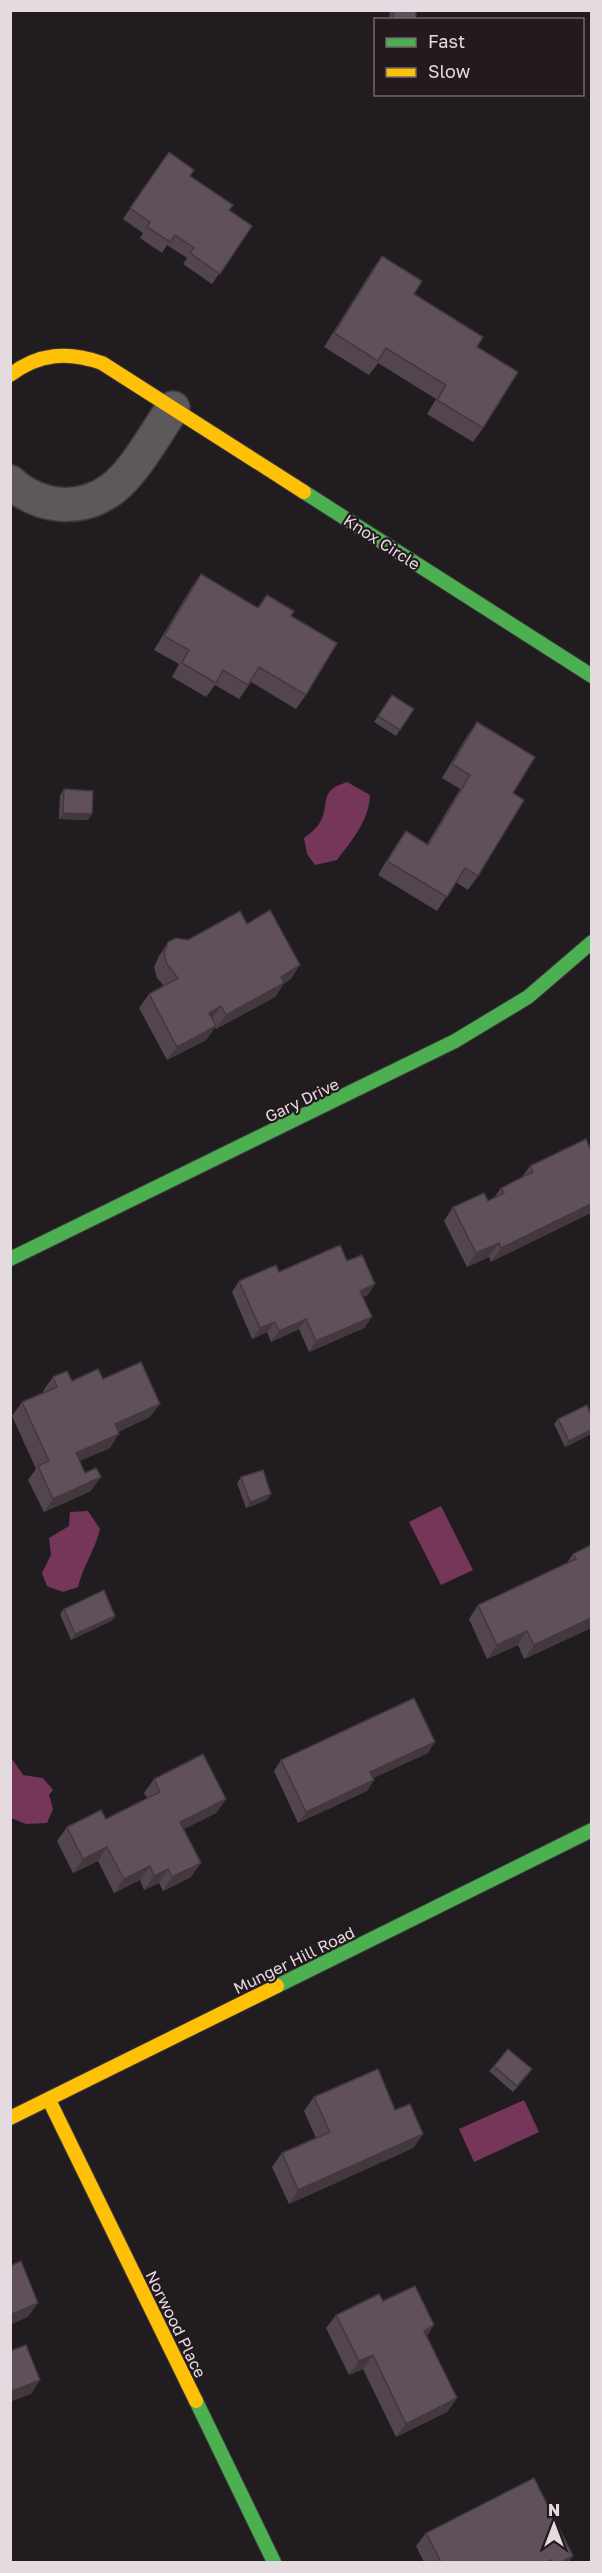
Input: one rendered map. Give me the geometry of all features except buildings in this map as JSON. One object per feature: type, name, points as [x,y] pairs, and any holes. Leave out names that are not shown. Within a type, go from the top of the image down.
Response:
[{"type":"street","name":"Knox Circle","points":[[10,375],[23,365],[38,358],[71,353],[102,363],[591,676]]},
{"type":"street","points":[[10,482],[28,495],[50,504],[67,505],[99,497],[113,488],[124,476],[172,408]]},
{"type":"street","name":"Gary Drive","points":[[10,1259],[406,1067],[467,1035],[528,996],[591,942]]},
{"type":"street","name":"Munger Hill Road","points":[[10,2118],[591,1830]]},
{"type":"street","name":"Norwood Place","points":[[49,2100],[274,2562]]},
{"type":"shaded area","points":[[347,782],[370,795],[367,813],[359,830],[337,860],[315,865],[307,854],[304,838],[314,830],[323,817],[326,799],[331,790]]},
{"type":"shaded area","points":[[441,1506],[473,1570],[441,1585],[409,1522]]},
{"type":"shaded area","points":[[88,1511],[100,1529],[78,1587],[63,1592],[47,1586],[42,1573],[51,1555],[49,1538],[69,1526],[70,1512]]},
{"type":"shaded area","points":[[10,1756],[23,1775],[43,1778],[53,1790],[49,1795],[53,1809],[47,1823],[26,1824],[11,1818]]},
{"type":"shaded area","points":[[524,2100],[539,2132],[474,2162],[459,2129]]},
{"type":"traffic: fast","points":[[304,492],[592,676]]},
{"type":"traffic: fast","points":[[10,1259],[455,1041],[528,997],[592,942]]},
{"type":"traffic: fast","points":[[277,1986],[592,1830]]},
{"type":"traffic: fast","points":[[196,2401],[274,2562]]},
{"type":"traffic: slow","points":[[10,375],[32,362],[54,356],[77,357],[102,363],[304,492]]},
{"type":"traffic: slow","points":[[10,2118],[277,1986]]},
{"type":"traffic: slow","points":[[49,2100],[196,2401]]}]
